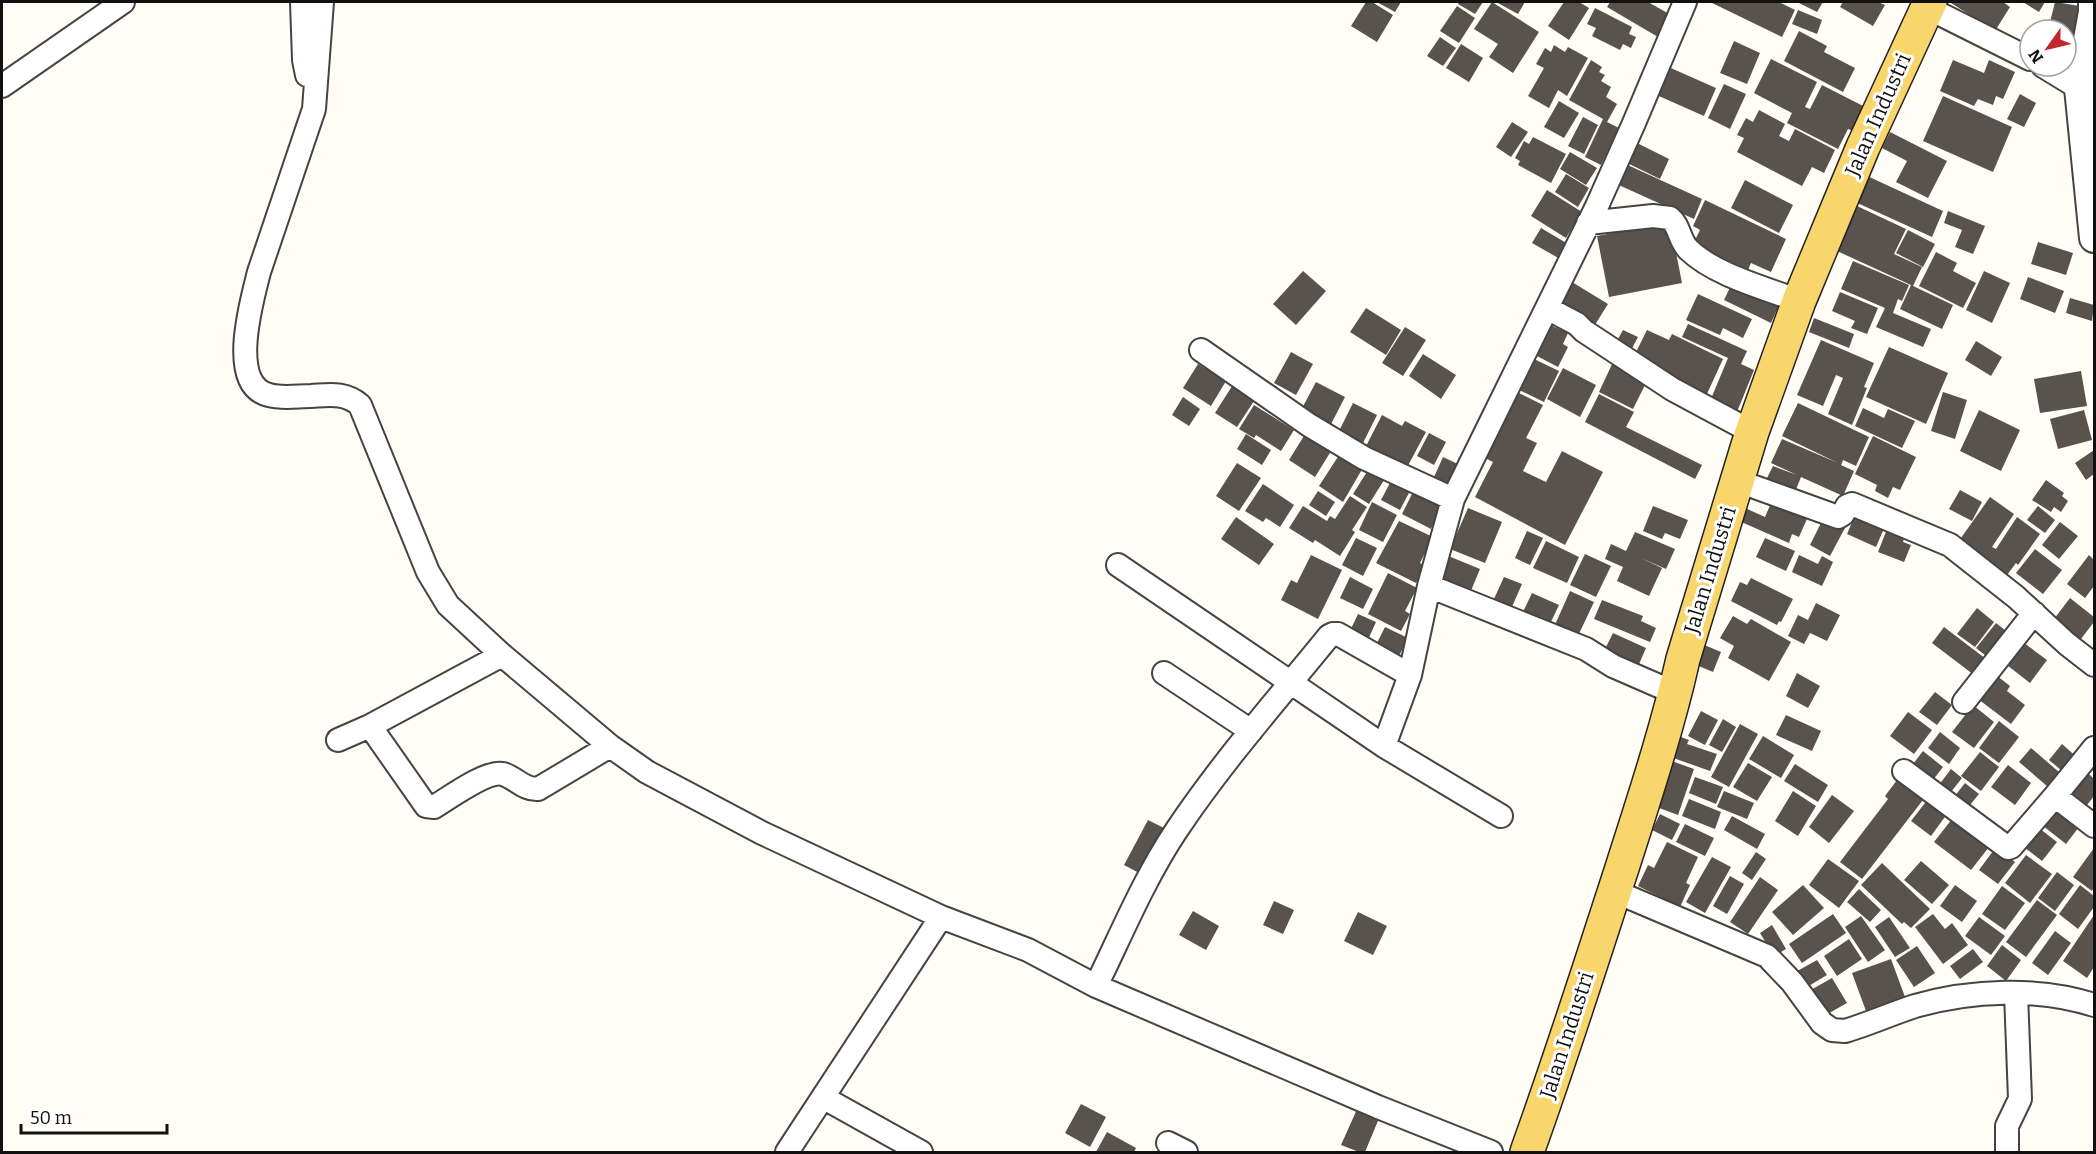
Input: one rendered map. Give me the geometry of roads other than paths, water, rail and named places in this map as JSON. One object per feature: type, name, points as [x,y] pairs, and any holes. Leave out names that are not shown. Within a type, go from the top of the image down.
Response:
[{"type":"main road","name":"Jalan Industri","points":[[1527,1152],[1551,1086],[1614,891],[1752,432],[1799,301],[1863,147],[1928,4]]},
{"type":"street","points":[[2,86],[123,2]]},
{"type":"street","points":[[303,2],[303,60],[314,109]]},
{"type":"street","points":[[322,2],[314,109],[259,272],[252,299],[245,348],[246,370],[258,390],[269,395],[286,397],[339,395],[351,397],[360,405],[428,572],[447,605],[502,655],[610,746],[647,772],[708,806],[941,917],[1028,950],[1096,986],[1367,1102],[1491,1152]]},
{"type":"street","points":[[1384,746],[1410,675],[1429,586],[1453,499],[1588,223],[1634,123],[1685,2]]},
{"type":"street","points":[[2093,2],[2087,85],[2094,238]]},
{"type":"street","points":[[1928,4],[2018,53]]},
{"type":"street","points":[[2071,78],[2087,85]]},
{"type":"street","points":[[1588,223],[1653,216],[1670,218],[1676,224],[1685,246],[1697,257],[1723,271],[1799,301]]},
{"type":"street","points":[[1547,308],[1577,324],[1672,389],[1752,432]]},
{"type":"street","points":[[1200,350],[1309,425],[1355,452],[1453,499]]},
{"type":"street","points":[[1738,481],[1838,517],[1843,514],[1847,506],[1852,504],[1950,545],[2094,665]]},
{"type":"street","points":[[1118,565],[1384,746],[1501,816]]},
{"type":"street","points":[[1429,586],[1586,649],[1613,666],[1675,693]]},
{"type":"street","points":[[1964,702],[2034,613]]},
{"type":"street","points":[[1096,986],[1138,900],[1175,833],[1226,761],[1333,633],[1410,675]]},
{"type":"street","points":[[338,740],[370,726],[502,655]]},
{"type":"street","points":[[1164,673],[1251,731]]},
{"type":"street","points":[[370,726],[429,808],[494,773],[505,775],[528,788],[538,789],[610,746]]},
{"type":"street","points":[[1904,771],[2008,848],[2094,748]]},
{"type":"street","points":[[2055,796],[2094,826]]},
{"type":"street","points":[[1614,891],[1767,956],[1792,982],[1822,1023],[1832,1030],[1845,1031],[1932,1002],[1989,994],[2016,993],[2081,1001],[2094,1005]]},
{"type":"street","points":[[787,1152],[941,917]]},
{"type":"street","points":[[2007,1152],[2007,1126],[2020,1099],[2016,993]]},
{"type":"street","points":[[824,1098],[921,1152]]}]
